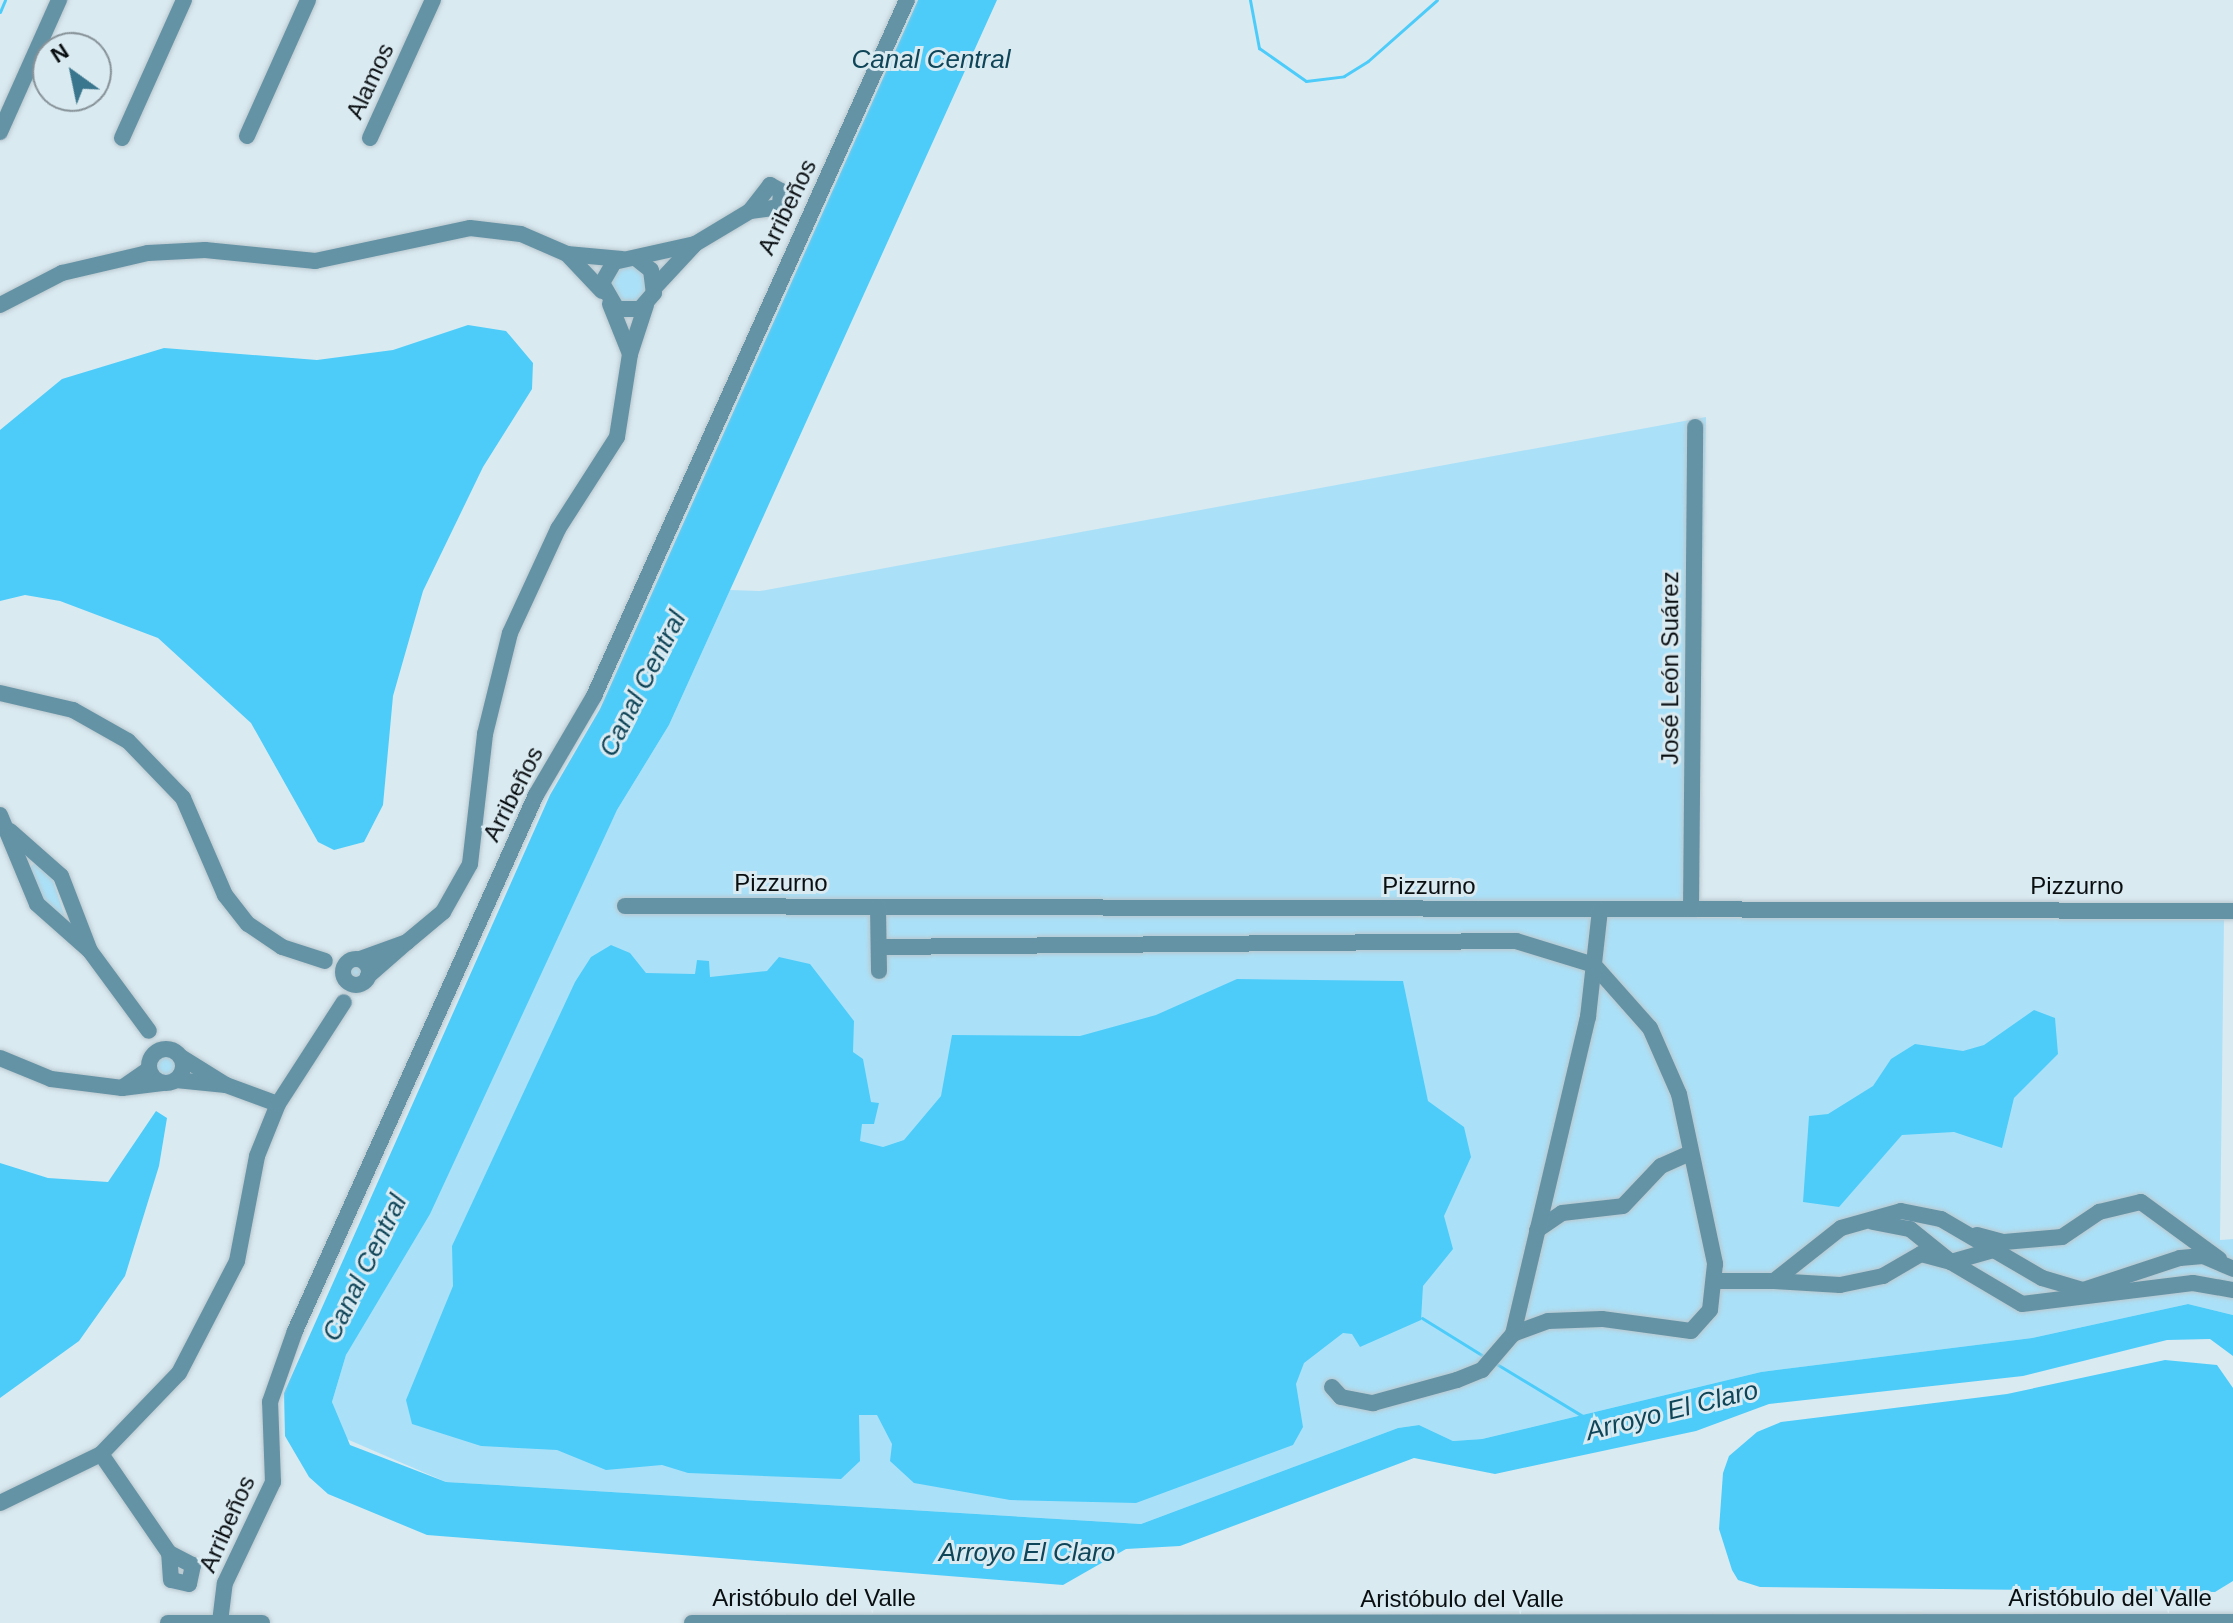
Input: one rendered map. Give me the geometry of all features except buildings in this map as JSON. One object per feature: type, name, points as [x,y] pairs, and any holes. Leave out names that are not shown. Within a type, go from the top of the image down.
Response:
[{"type":"street","points":[[0,132],[59,0]]},
{"type":"street","points":[[122,138],[184,0]]},
{"type":"street","points":[[247,136],[308,0]]},
{"type":"street","name":"Alamos","points":[[370,138],[433,0]]},
{"type":"street","name":"Arribeños","points":[[220,1622],[225,1583],[273,1482],[270,1402],[295,1331],[536,795],[594,696],[907,0]]},
{"type":"street","points":[[0,1503],[101,1454],[161,1396],[212,1319],[237,1261],[257,1156],[278,1104],[344,1002],[354,972],[407,942],[443,912],[470,864],[485,734],[507,643],[538,567],[617,437],[630,354],[646,305],[656,286],[695,244],[750,211]]},
{"type":"street","points":[[2,298],[94,263],[162,252],[315,261],[470,228],[521,234],[567,254],[630,259],[695,244]]},
{"type":"street","points":[[567,254],[606,298],[632,312],[646,305]]},
{"type":"street","points":[[630,259],[656,286]]},
{"type":"street","points":[[630,259],[604,275],[606,298],[630,354]]},
{"type":"street","name":"José León Suárez","points":[[1691,909],[1695,427]]},
{"type":"street","points":[[0,693],[73,710],[128,741],[183,798],[225,895],[248,924],[282,947],[354,972]]},
{"type":"street","points":[[0,815],[9,830],[21,868],[56,924],[90,951],[149,1031],[226,1085],[278,1104]]},
{"type":"street","points":[[9,830],[61,876],[76,908],[90,951]]},
{"type":"street","points":[[21,868],[39,855]]},
{"type":"street","name":"Pizzurno","points":[[625,906],[2233,911]]},
{"type":"street","points":[[878,907],[879,971]]},
{"type":"street","points":[[56,924],[73,918],[76,908]]},
{"type":"street","points":[[1332,1387],[1341,1397],[1373,1403],[1491,1360],[1513,1334],[1594,965],[1600,910]]},
{"type":"street","points":[[879,947],[1516,941],[1594,965],[1650,1028],[1679,1094],[1715,1281],[1702,1327],[1691,1331],[1602,1319],[1548,1321],[1513,1334]]},
{"type":"street","points":[[149,1031],[149,1064],[169,1081]]},
{"type":"street","points":[[122,1088],[149,1064],[177,1053]]},
{"type":"street","points":[[169,1081],[177,1053]]},
{"type":"street","points":[[0,1058],[51,1079],[122,1088],[169,1081],[226,1085]]},
{"type":"street","points":[[1536,1231],[1562,1213],[1623,1206],[1661,1166],[1690,1153]]},
{"type":"street","points":[[1774,1281],[1841,1228],[1901,1211],[2004,1242],[2062,1237],[2099,1212],[2141,1202],[2227,1264]]},
{"type":"street","points":[[1841,1228],[1894,1222],[1951,1262],[2022,1304],[2193,1283],[2233,1290]]},
{"type":"street","points":[[1967,1232],[1993,1250],[2083,1290],[2180,1258],[2227,1264]]},
{"type":"street","points":[[1715,1281],[1840,1285],[1883,1276],[1921,1254],[1951,1262],[1993,1250]]},
{"type":"street","points":[[101,1454],[169,1553]]},
{"type":"street","name":"Aristóbulo del Valle","points":[[692,1623],[2233,1622]]},
{"type":"street","points":[[168,1623],[262,1623]]},
{"type":"shaded area","points":[[628,263],[643,267],[648,301],[616,303],[610,277]]},
{"type":"shaded area","points":[[1706,417],[1697,918],[2224,920],[2220,1240],[2233,1239],[2233,1315],[2188,1304],[2032,1338],[1761,1372],[1482,1439],[1453,1441],[1419,1425],[1398,1428],[1141,1524],[446,1482],[342,1437],[332,1402],[346,1355],[617,810],[669,725],[730,590],[760,591]]},
{"type":"shaded area","points":[[37,861],[48,866],[66,920],[44,902],[30,867]]},
{"type":"shaded area","points":[[355,963],[362,966],[365,973],[362,980],[355,983],[348,980],[345,973],[348,966]]},
{"type":"shaded area","points":[[167,1053],[176,1057],[180,1066],[176,1075],[167,1079],[158,1075],[154,1066],[158,1057]]},
{"type":"water","points":[[918,0],[997,0],[669,725],[617,810],[430,1214],[346,1355],[332,1402],[350,1445],[446,1482],[1141,1524],[1398,1428],[1419,1425],[1453,1441],[1482,1439],[1761,1372],[2032,1338],[2188,1304],[2233,1315],[2233,1356],[2210,1339],[2167,1340],[2023,1376],[1769,1404],[1696,1431],[1495,1474],[1414,1458],[1180,1546],[1126,1549],[1063,1585],[427,1535],[328,1494],[309,1477],[285,1436],[284,1393],[550,795],[600,709]]},
{"type":"water","points":[[468,325],[506,331],[533,363],[532,389],[483,467],[423,591],[393,696],[383,805],[364,842],[334,850],[318,842],[251,723],[158,638],[60,601],[25,595],[0,601],[0,430],[62,379],[164,348],[317,360],[393,350]]},
{"type":"water","points":[[611,945],[630,953],[646,973],[695,974],[697,960],[709,961],[710,977],[767,971],[779,957],[810,964],[854,1021],[853,1052],[863,1059],[871,1102],[879,1103],[874,1124],[862,1124],[860,1141],[883,1147],[904,1140],[941,1096],[952,1035],[1080,1036],[1156,1015],[1237,979],[1403,981],[1428,1101],[1464,1127],[1471,1157],[1444,1216],[1453,1249],[1423,1286],[1421,1320],[1360,1347],[1352,1334],[1343,1333],[1304,1363],[1296,1384],[1303,1427],[1293,1445],[1136,1503],[1010,1500],[914,1483],[890,1461],[892,1444],[877,1415],[859,1415],[860,1461],[841,1479],[688,1473],[662,1465],[606,1470],[557,1450],[481,1446],[412,1424],[406,1400],[453,1286],[452,1246],[575,982],[591,957]]},
{"type":"water","points":[[2034,1010],[2055,1018],[2058,1054],[2014,1098],[2002,1148],[1954,1132],[1902,1135],[1839,1207],[1803,1202],[1809,1116],[1828,1114],[1873,1086],[1891,1059],[1915,1044],[1963,1051],[1984,1045]]},
{"type":"water","points":[[156,1111],[167,1118],[159,1166],[125,1276],[79,1341],[0,1398],[0,1163],[48,1178],[108,1182]]},
{"type":"water","points":[[2165,1360],[2217,1365],[2233,1388],[2233,1581],[2215,1592],[1760,1587],[1738,1580],[1732,1570],[1719,1529],[1723,1473],[1729,1456],[1757,1432],[1781,1422],[2007,1394]]},
{"type":"waterway","points":[[0,12],[5,0]]},
{"type":"waterway","points":[[1250,0],[1259,48],[1306,81],[1344,76],[1368,61],[1437,0]]},
{"type":"waterway","points":[[1422,1318],[1485,1357]]},
{"type":"waterway","name":"Arroyo El Claro","points":[[1495,1363],[1584,1417]]},
{"type":"water label","name":"Canal Central","points":[[931,60]]},
{"type":"water label","name":"Canal Central","points":[[643,684]]},
{"type":"water label","name":"Canal Central","points":[[365,1268]]}]
